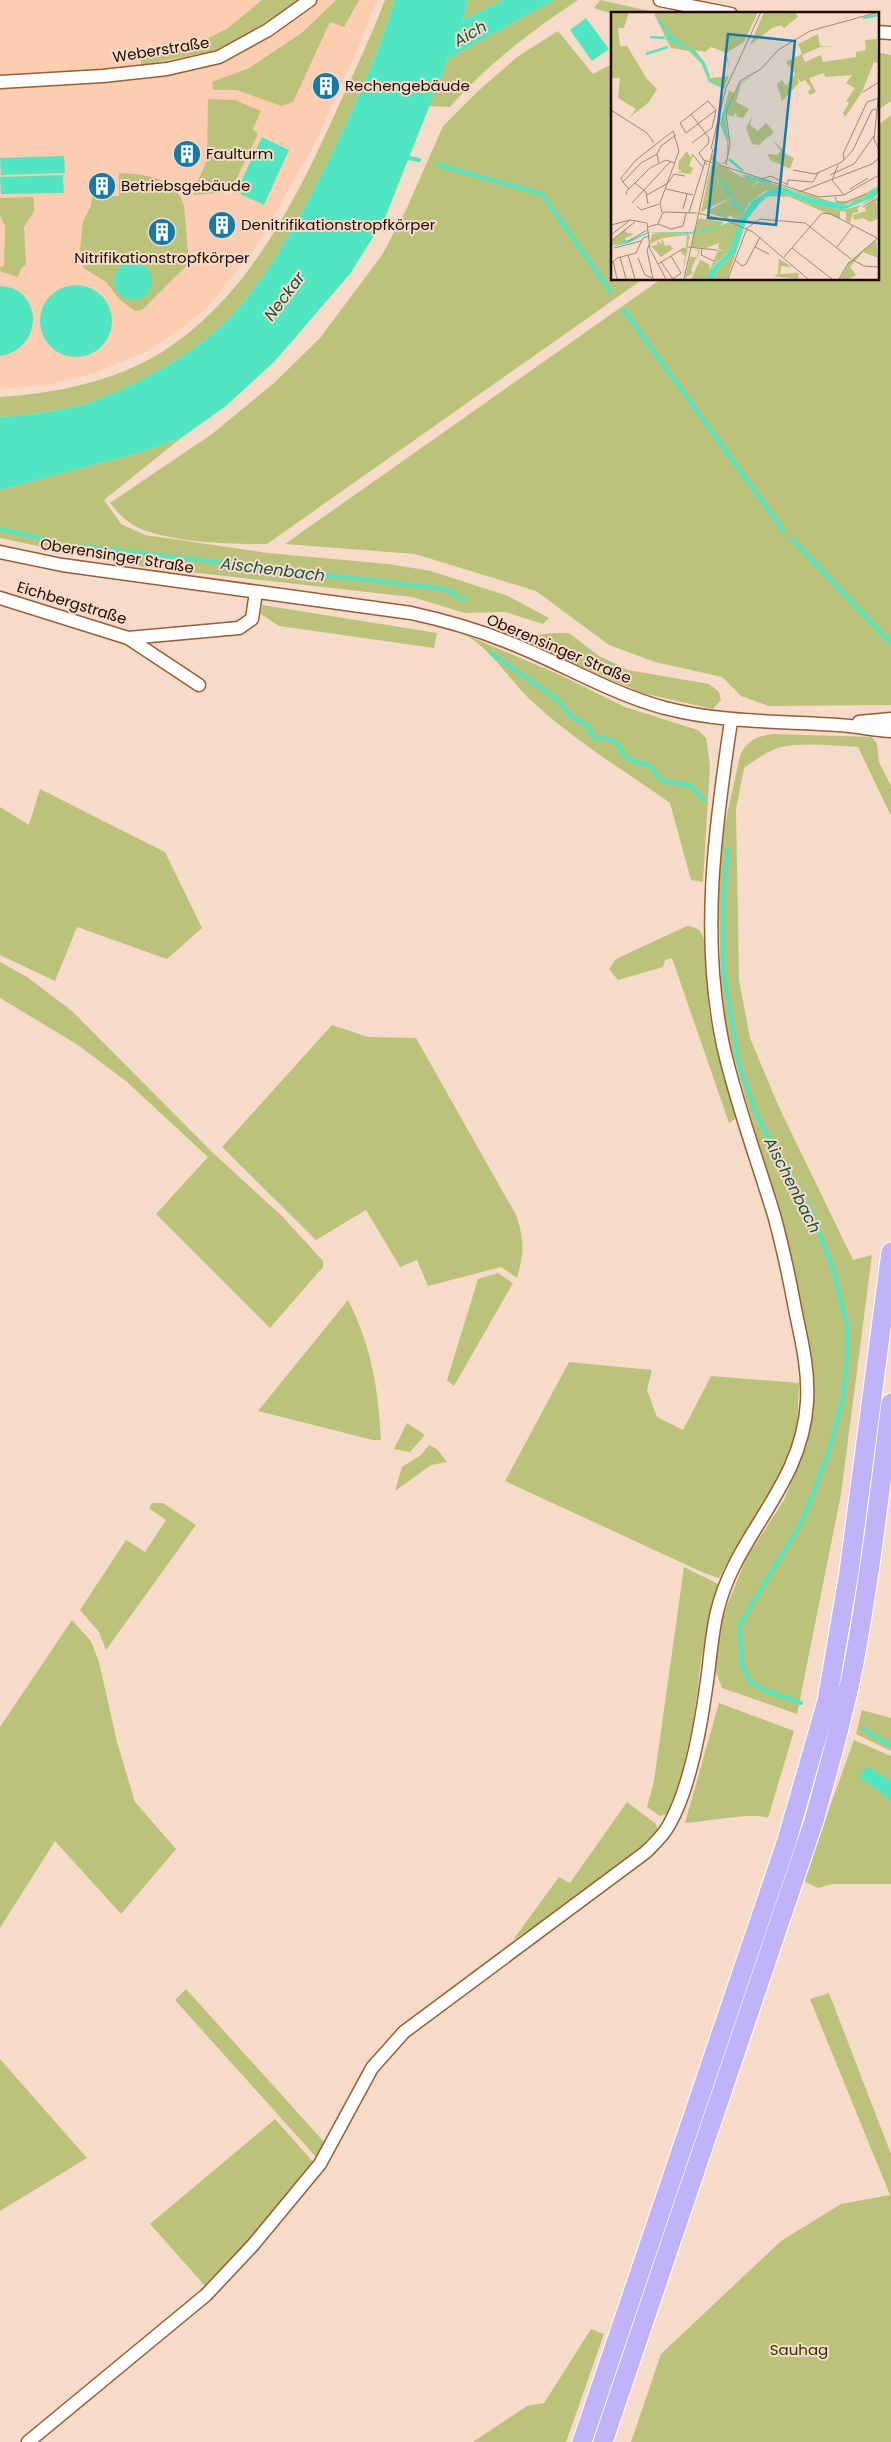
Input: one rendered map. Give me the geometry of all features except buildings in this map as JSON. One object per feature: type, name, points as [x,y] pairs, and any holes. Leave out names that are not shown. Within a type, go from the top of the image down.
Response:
[{"type":"highway","points":[[582,2442],[787,1840],[827,1701],[845,1600],[891,1252]]},
{"type":"highway","points":[[602,2442],[814,1821],[838,1735],[854,1665],[869,1575],[891,1403]]},
{"type":"street","name":"Weberstraße","points":[[0,82],[104,76],[168,69],[219,57],[268,30],[310,0]]},
{"type":"street","points":[[660,0],[721,12]]},
{"type":"street","name":"Oberensinger Straße","points":[[0,552],[62,565],[411,612],[450,622],[506,641],[601,686],[665,708],[730,721],[839,725],[891,731]]},
{"type":"street","name":"Eichbergstraße","points":[[0,598],[128,638],[239,628],[252,619],[256,592]]},
{"type":"street","points":[[128,638],[199,685]]},
{"type":"street","name":"Oberensinger Straße","points":[[839,725],[891,719]]},
{"type":"street","points":[[28,2442],[206,2295],[253,2245],[320,2164],[372,2068],[404,2032],[646,1852],[665,1831],[676,1810],[691,1763],[699,1725],[715,1622],[724,1585],[734,1565],[788,1476],[802,1433],[807,1402],[803,1346],[787,1267],[723,1045],[716,997],[711,912],[712,871],[715,825],[730,721]]},
{"type":"shaded area","points":[[0,0],[377,0],[361,41],[316,141],[258,244],[209,305],[181,329],[146,352],[94,373],[47,385],[0,389]]},
{"type":"green space","points":[[262,0],[301,0],[266,26],[213,51],[141,65],[141,57],[193,46],[228,28]]},
{"type":"green space","points":[[336,0],[359,0],[344,27],[330,22],[293,102],[281,106],[237,90],[213,90],[212,82],[249,68],[303,32]]},
{"type":"green space","points":[[385,0],[395,0],[380,45],[322,174],[292,230],[269,267],[230,317],[190,351],[145,378],[114,393],[93,402],[75,406],[0,417],[0,397],[63,389],[124,371],[162,352],[193,329],[220,303],[245,274],[287,210],[322,141]]},
{"type":"green space","points":[[468,0],[503,0],[463,20]]},
{"type":"green space","points":[[554,0],[578,0],[543,24],[495,62],[450,107],[429,106],[448,59]]},
{"type":"green space","points":[[600,0],[654,12],[611,12],[611,14],[594,8]]},
{"type":"green space","points":[[558,31],[593,74],[611,65],[611,280],[642,280],[267,544],[217,543],[163,536],[133,525],[124,518],[110,503],[212,434],[275,382],[320,338],[382,255],[406,210],[443,126],[477,92],[517,57]]},
{"type":"green space","points":[[878,52],[891,55],[891,101],[878,110]]},
{"type":"green space","points":[[208,99],[235,100],[261,111],[253,129],[258,134],[230,192],[194,195],[194,190],[207,160]]},
{"type":"green space","points":[[891,115],[891,705],[769,706],[741,696],[722,677],[655,662],[609,645],[536,591],[415,554],[285,544],[660,280],[878,280],[878,125]]},
{"type":"green space","points":[[119,173],[139,174],[167,183],[180,196],[184,206],[189,263],[142,310],[135,311],[120,300],[106,282],[85,269],[79,260],[83,221],[91,206],[92,197],[119,196]]},
{"type":"green space","points":[[34,197],[34,211],[24,227],[26,265],[22,267],[18,277],[0,271],[0,267],[4,266],[5,226],[0,216],[0,198]]},
{"type":"green space","points":[[181,438],[104,500],[121,524],[145,535],[268,553],[388,564],[431,571],[508,596],[549,618],[543,624],[505,612],[465,613],[412,597],[128,565],[0,538],[0,490],[142,452]]},
{"type":"green space","points":[[262,605],[437,633],[434,648],[279,626],[261,614]]},
{"type":"green space","points":[[569,633],[599,656],[628,670],[709,684],[719,692],[721,700],[713,709],[642,693],[526,643],[534,635]]},
{"type":"green space","points":[[466,635],[560,675],[625,707],[698,730],[706,738],[710,765],[703,882],[691,880],[670,803],[552,719],[527,697],[485,650]]},
{"type":"green space","points":[[773,734],[872,737],[877,744],[879,762],[891,786],[891,816],[858,747],[800,745],[781,747],[761,756],[744,768],[736,809],[739,980],[750,1038],[778,1105],[853,1260],[872,1255],[841,1494],[797,1714],[722,1688],[715,1669],[722,1618],[746,1559],[784,1500],[807,1445],[813,1406],[812,1362],[792,1261],[728,1036],[721,985],[718,885],[723,833],[742,751],[753,740]]},
{"type":"green space","points":[[40,789],[165,852],[202,928],[167,959],[77,927],[55,981],[0,955],[0,807],[29,825]]},
{"type":"green space","points":[[687,926],[698,930],[704,940],[709,1012],[717,1052],[737,1118],[729,1123],[672,958],[665,960],[663,967],[618,980],[609,969],[616,959]]},
{"type":"green space","points":[[0,962],[27,977],[72,1011],[213,1153],[281,1215],[323,1261],[323,1267],[270,1328],[156,1214],[208,1157],[127,1082],[78,1045],[0,998]]},
{"type":"green space","points":[[332,1025],[368,1037],[416,1038],[516,1215],[522,1240],[521,1261],[517,1278],[501,1267],[428,1286],[417,1260],[400,1267],[366,1210],[316,1240],[222,1147]]},
{"type":"green space","points":[[498,1273],[513,1283],[454,1386],[447,1380],[478,1279]]},
{"type":"green space","points":[[348,1300],[368,1351],[376,1385],[381,1440],[373,1440],[258,1411]]},
{"type":"green space","points":[[569,1362],[652,1370],[647,1390],[657,1417],[683,1430],[711,1376],[799,1383],[797,1429],[788,1460],[719,1578],[704,1573],[505,1481]]},
{"type":"green space","points":[[407,1423],[425,1435],[410,1452],[394,1449]]},
{"type":"green space","points":[[429,1445],[437,1449],[447,1462],[431,1465],[395,1491],[402,1467],[421,1455]]},
{"type":"green space","points":[[152,1503],[163,1503],[196,1525],[106,1650],[99,1632],[80,1610],[126,1540],[145,1552],[166,1520],[149,1508]]},
{"type":"green space","points":[[684,1567],[718,1584],[702,1655],[693,1723],[681,1778],[667,1814],[660,1816],[647,1807],[654,1781]]},
{"type":"green space","points":[[72,1620],[91,1641],[99,1662],[117,1742],[135,1802],[176,1849],[121,1914],[55,1841],[0,1928],[0,1727]]},
{"type":"green space","points":[[719,1703],[794,1731],[768,1818],[751,1816],[685,1823]]},
{"type":"green space","points":[[862,1710],[891,1718],[891,1751],[856,1734]]},
{"type":"green space","points":[[854,1740],[891,1756],[891,1884],[832,1884],[818,1888],[803,1881]]},
{"type":"green space","points":[[627,1802],[656,1824],[658,1831],[607,1876],[513,1940],[559,1877],[570,1883]]},
{"type":"green space","points":[[186,1989],[325,2143],[316,2157],[175,2000]]},
{"type":"green space","name":"Sauhag","points":[[829,1993],[891,2154],[891,2442],[631,2442],[661,2354],[781,2241],[841,2204],[890,2195],[810,1999]]},
{"type":"green space","points":[[0,2059],[87,2158],[0,2211]]},
{"type":"green space","points":[[275,2119],[314,2163],[242,2249],[206,2287],[150,2224]]},
{"type":"green space","points":[[591,2329],[604,2334],[566,2442],[473,2442],[527,2406],[544,2403]]},
{"type":"water","points":[[395,0],[468,0],[463,20],[503,0],[554,0],[448,59],[385,218],[350,274],[274,362],[226,406],[181,438],[142,452],[0,490],[0,417],[65,409],[86,404],[130,386],[190,351],[218,329],[244,301],[281,249],[322,174],[362,88],[380,45]]},
{"type":"water","points":[[586,18],[609,49],[592,61],[570,30]]},
{"type":"water","points":[[262,137],[289,150],[264,205],[236,192]]},
{"type":"water","points":[[64,156],[65,173],[1,175],[0,158]]},
{"type":"water","points":[[63,175],[64,193],[1,194],[0,177]]},
{"type":"water","points":[[133,262],[146,268],[152,281],[146,294],[133,300],[120,294],[114,281],[120,268]]},
{"type":"water","points":[[76,285],[96,291],[106,301],[112,321],[106,341],[96,351],[76,357],[56,351],[46,341],[40,321],[46,301],[56,291]]},
{"type":"water","points":[[0,286],[14,289],[25,297],[31,307],[33,319],[31,331],[25,342],[14,351],[0,356]]},
{"type":"water","points":[[866,1766],[891,1781],[891,1800],[859,1777]]},
{"type":"waterway","points":[[404,157],[419,160]]},
{"type":"waterway","points":[[438,165],[542,194],[611,292]]},
{"type":"waterway","points":[[624,310],[784,531]]},
{"type":"waterway","name":"Aischenbach","points":[[0,529],[55,542]]},
{"type":"waterway","points":[[792,539],[891,643]]},
{"type":"waterway","name":"Aischenbach","points":[[79,546],[444,589],[465,600]]},
{"type":"waterway","name":"Aischenbach","points":[[491,653],[558,700],[572,717],[588,726],[594,738],[604,738],[615,742],[631,760],[652,767],[662,781],[690,785],[704,800]]},
{"type":"waterway","name":"Aischenbach","points":[[728,849],[724,897],[723,966],[739,1065],[758,1118],[813,1216],[834,1272],[847,1325],[847,1357],[843,1398],[829,1451],[802,1522],[740,1624],[742,1665],[751,1682],[766,1691],[801,1703]]},
{"type":"waterway","name":"Aischenbach","points":[[863,1729],[891,1746]]},
{"type":"place","name":"Rechengebäude","points":[[326,86]]},
{"type":"place","name":"Faulturm","points":[[187,154]]},
{"type":"place","name":"Betriebsgebäude","points":[[102,186]]},
{"type":"place","name":"Denitrifikationstropfkörper","points":[[222,225]]},
{"type":"place","name":"Nitrifikationstropfkörper","points":[[162,232]]},
{"type":"water label","name":"Aich","points":[[470,33]]},
{"type":"water label","name":"Neckar","points":[[284,296]]}]
